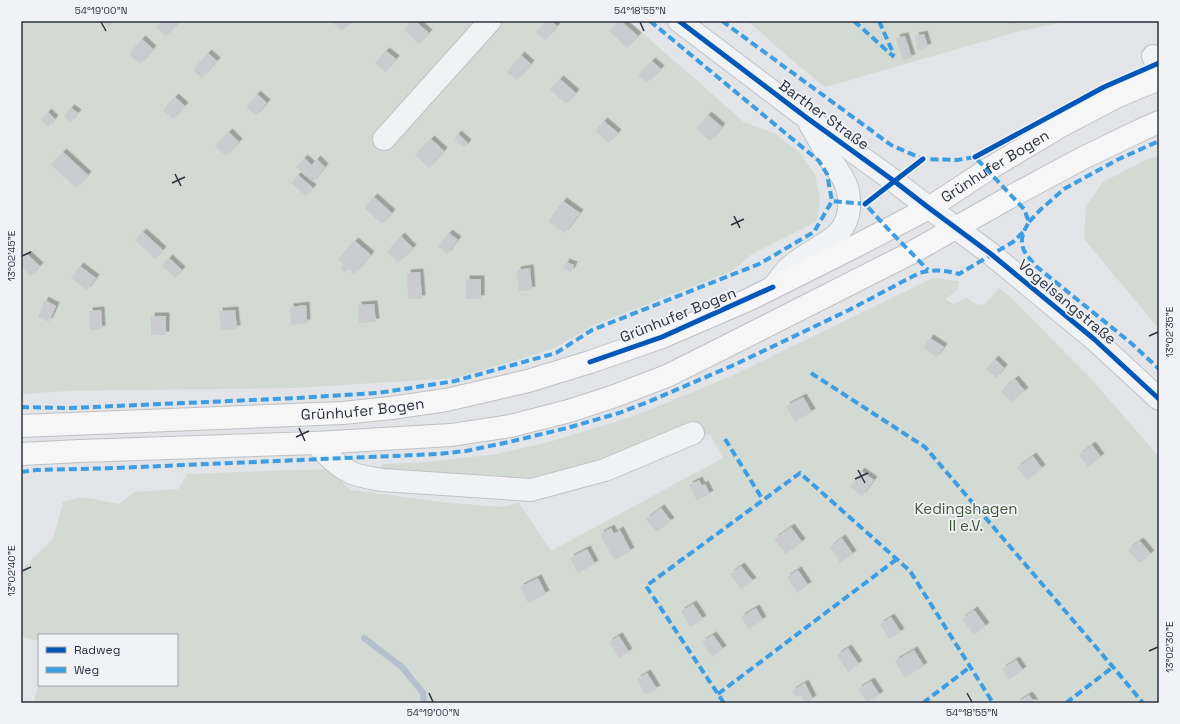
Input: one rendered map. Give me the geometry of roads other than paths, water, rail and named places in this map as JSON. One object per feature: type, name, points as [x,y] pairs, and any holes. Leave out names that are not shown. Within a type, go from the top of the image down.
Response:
[{"type":"main road","name":"Grünhufer Bogen","points":[[21,426],[343,413],[446,400],[528,381],[590,362],[662,337],[773,287],[929,208],[993,166],[1059,127],[1118,96],[1159,79]]},
{"type":"main road","name":"Grünhufer Bogen","points":[[21,454],[315,443],[451,435],[510,426],[561,413],[612,397],[667,376],[911,253],[1083,158],[1159,122]]},
{"type":"street","points":[[384,139],[490,21]]},
{"type":"street","name":"Barther Straße","points":[[679,21],[807,118],[894,180],[956,228]]},
{"type":"street","points":[[773,287],[790,267],[839,233],[849,216],[847,187],[807,118]]},
{"type":"street","name":"Vogelsangstraße","points":[[956,228],[991,254],[1094,339],[1159,398]]},
{"type":"street","points":[[315,443],[338,464],[352,473],[361,476],[382,480],[531,490],[605,470],[693,433]]},
{"type":"waterway","points":[[364,638],[402,667],[423,693],[424,703]]},
{"type":"park label","name":"Kedingshagen II e.V.","points":[[966,518]]}]
